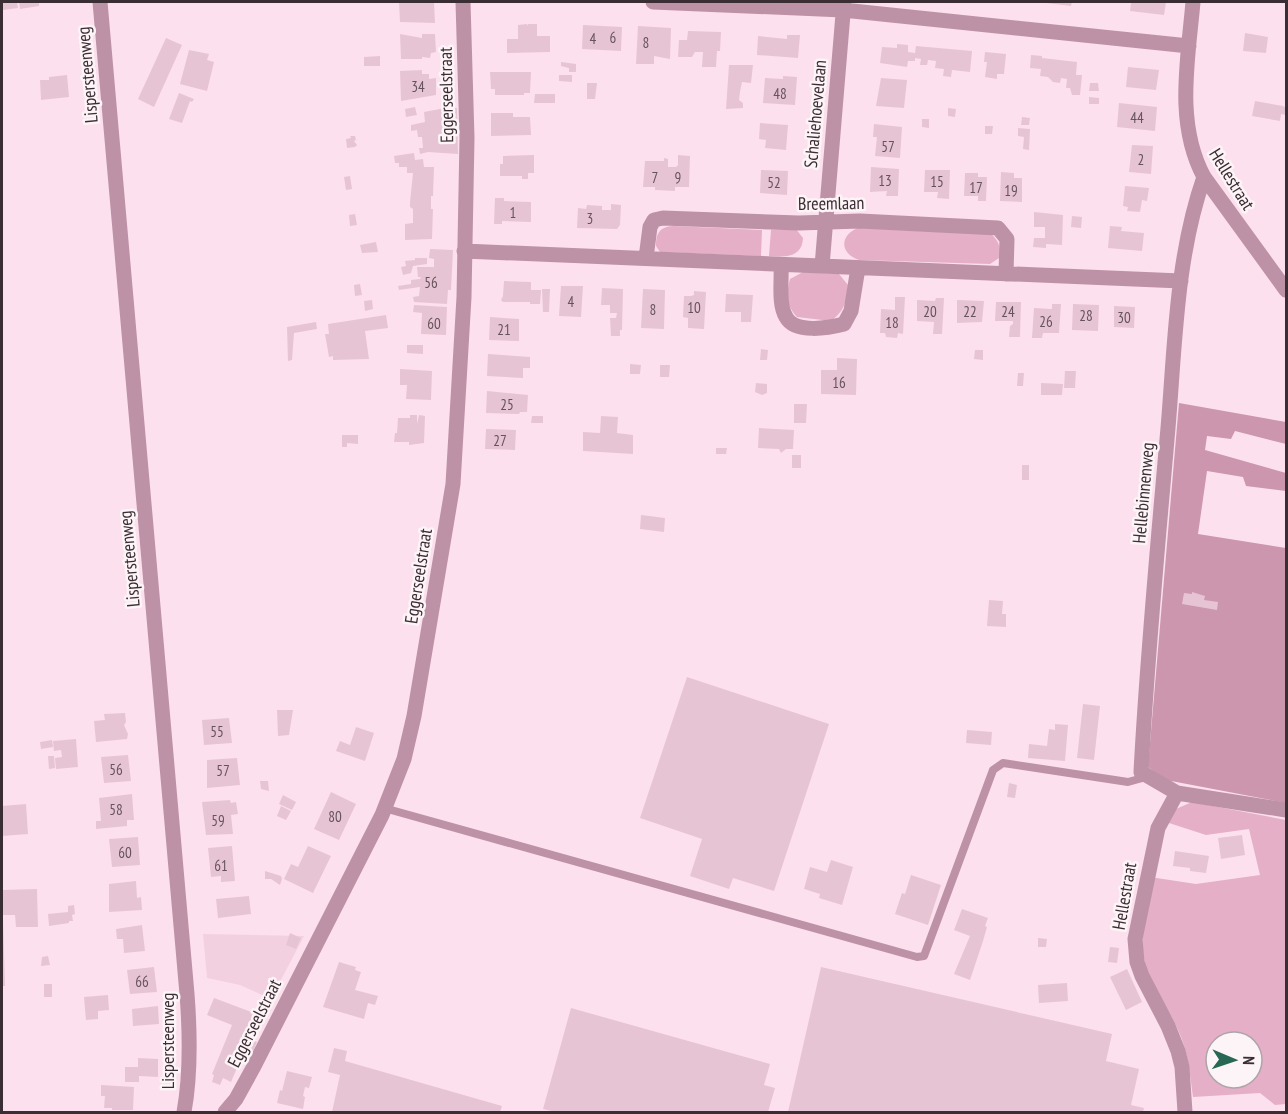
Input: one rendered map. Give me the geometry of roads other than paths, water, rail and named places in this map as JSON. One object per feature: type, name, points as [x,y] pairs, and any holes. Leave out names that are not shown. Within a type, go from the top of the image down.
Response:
[{"type":"street","name":"Lispersteenweg","points":[[100,2],[187,994],[190,1036],[184,1113]]},
{"type":"street","name":"Eggerseelstraat","points":[[225,1113],[236,1099],[253,1068],[384,808],[404,759],[414,716],[453,484],[463,308],[467,138],[463,2]]},
{"type":"street","points":[[653,2],[843,6],[1189,46]]},
{"type":"street","name":"Hellestraat","points":[[1193,2],[1185,110],[1195,161],[1204,177],[1287,290]]},
{"type":"street","name":"Schaliehoevelaan","points":[[822,266],[843,6]]},
{"type":"street","name":"Hellebinnenweg","points":[[1148,777],[1141,772],[1141,759],[1181,281],[1194,206],[1204,177]]},
{"type":"street","name":"Breemlaan","points":[[646,258],[650,227],[654,220],[663,218],[799,223],[860,221],[998,228],[1007,239],[1006,274]]},
{"type":"street","points":[[464,251],[1181,281]]},
{"type":"street","points":[[781,265],[782,302],[785,317],[800,327],[830,328],[844,324],[851,311],[858,268]]},
{"type":"street","points":[[1148,777],[1177,794],[1287,810]]},
{"type":"street","name":"Hellestraat","points":[[1177,794],[1158,828],[1136,939],[1137,962],[1142,976],[1168,1026],[1178,1051],[1182,1066],[1185,1113]]},
{"type":"lane","points":[[384,808],[917,957],[924,956],[993,770],[1003,764],[1128,782],[1148,777]]}]
